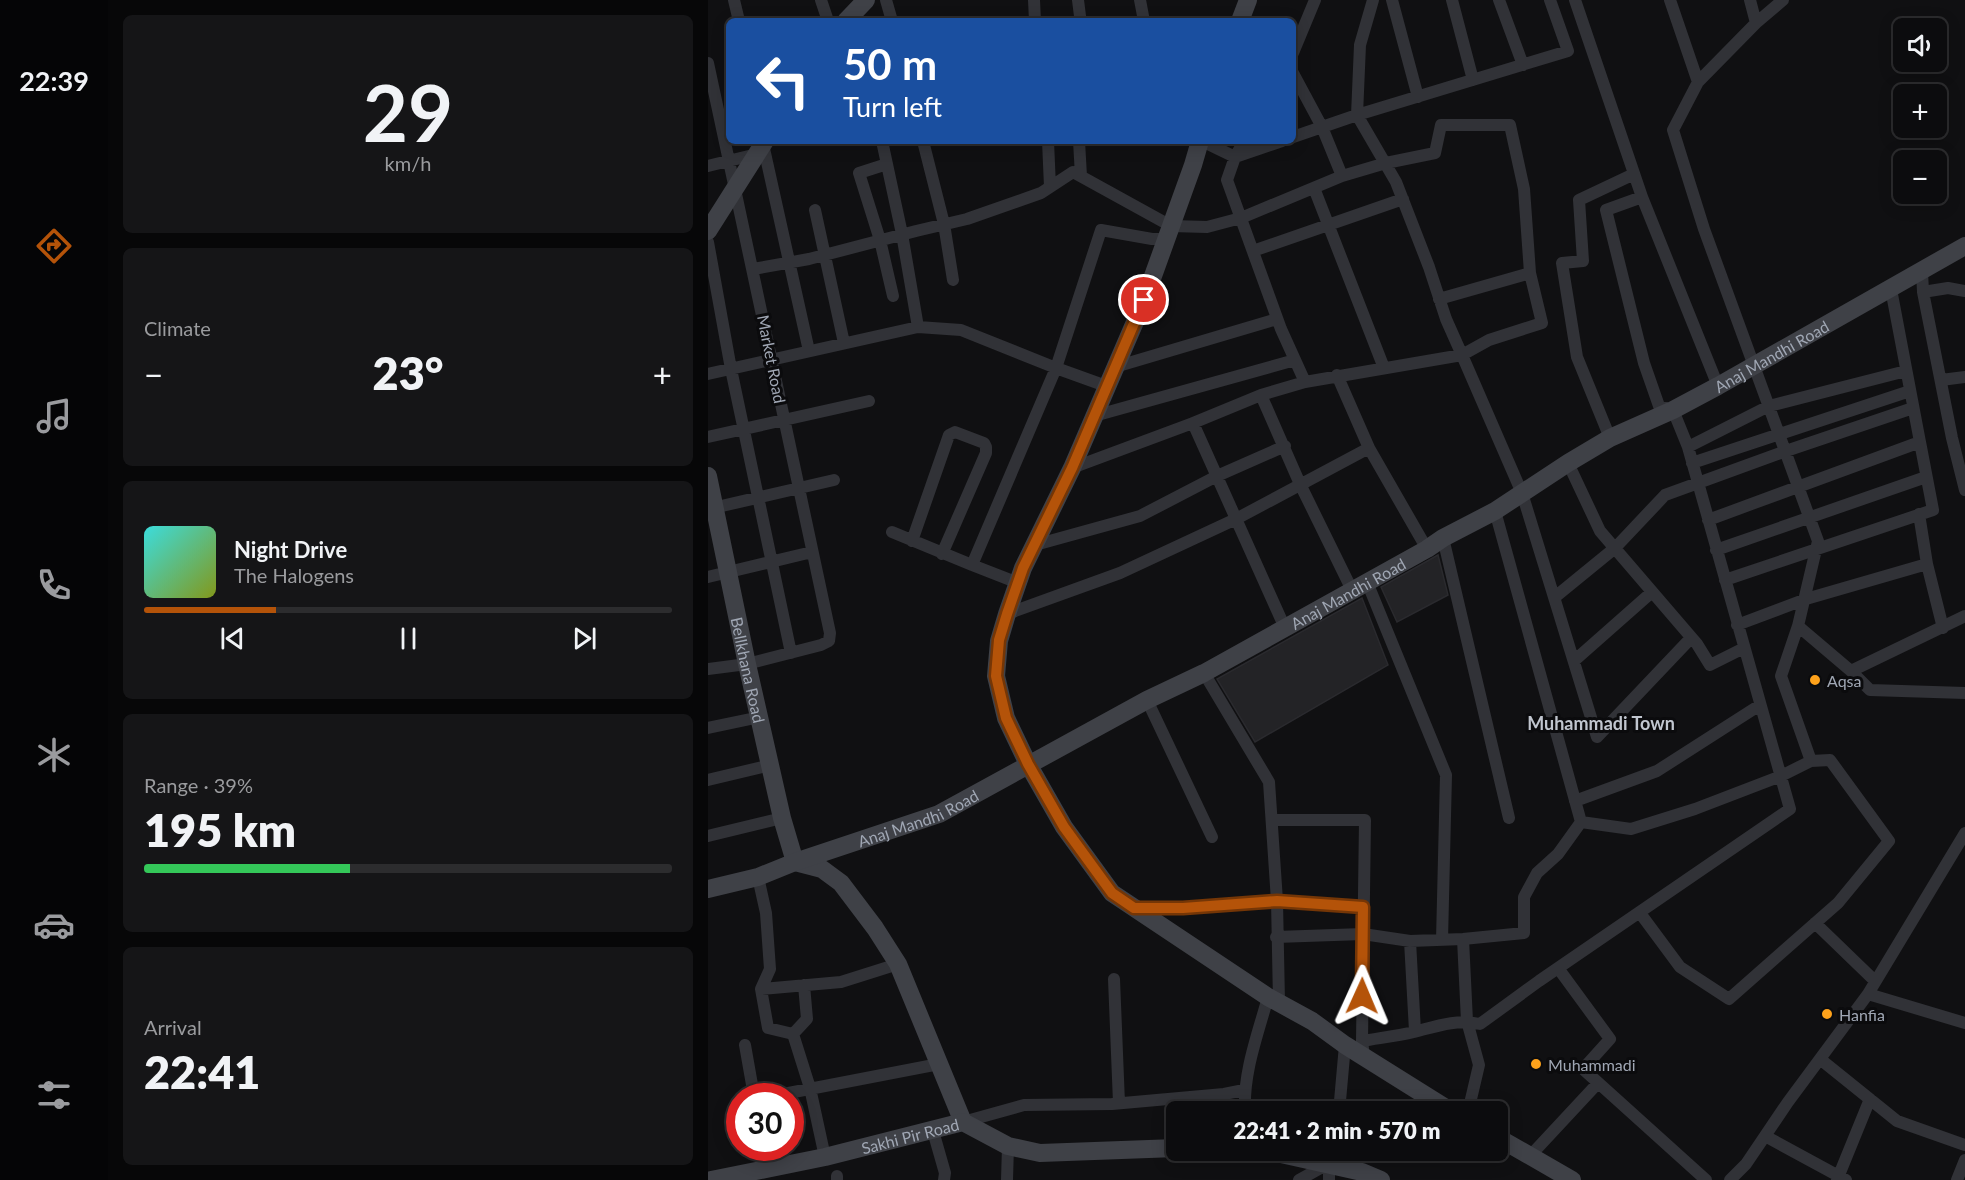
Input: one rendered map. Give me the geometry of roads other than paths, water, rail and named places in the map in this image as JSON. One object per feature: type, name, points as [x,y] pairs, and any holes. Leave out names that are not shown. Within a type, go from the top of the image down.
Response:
[{"type":"street","points":[[734,0],[738,18]]},
{"type":"street","points":[[821,0],[827,18]]},
{"type":"street","points":[[886,0],[891,18]]},
{"type":"street","points":[[1034,0],[1035,18]]},
{"type":"street","points":[[1078,0],[1080,18]]},
{"type":"street","points":[[1140,0],[1143,18]]},
{"type":"street","points":[[1241,18],[1248,0]]},
{"type":"street","points":[[1296,46],[1315,0]]},
{"type":"street","points":[[1373,0],[1360,45],[1357,116],[1396,182],[1446,319],[1522,493],[1556,597],[1597,737],[1691,638]]},
{"type":"street","points":[[1392,0],[1418,97]]},
{"type":"street","points":[[1452,0],[1473,80]]},
{"type":"street","points":[[1499,0],[1523,65]]},
{"type":"street","points":[[1296,136],[1568,51],[1550,0]]},
{"type":"street","points":[[1575,0],[1642,197],[1718,386]]},
{"type":"street","points":[[1670,0],[1698,82]]},
{"type":"street","points":[[1750,0],[1756,23]]},
{"type":"street","points":[[1783,0],[1756,23],[1698,82],[1673,130],[1704,229],[1818,540],[1806,599],[1780,676],[1811,761]]},
{"type":"street","points":[[849,18],[863,1]]},
{"type":"street","name":"Market Road","points":[[708,63],[726,142]]},
{"type":"street","points":[[1296,79],[1322,127],[1342,176]]},
{"type":"street","points":[[972,565],[1056,368],[1101,230],[1169,233],[1207,227],[1241,218],[1342,176],[1435,153],[1441,125],[1510,125],[1524,189],[1530,273],[1542,322],[1489,339],[1462,355],[1337,375],[1261,395],[1072,468]]},
{"type":"street","name":"Market Road","points":[[726,144],[830,633],[829,641],[791,653]]},
{"type":"street","points":[[883,144],[902,234],[918,327]]},
{"type":"street","points":[[924,144],[944,224],[953,280]]},
{"type":"street","points":[[1048,144],[1050,188]]},
{"type":"street","points":[[1079,144],[1081,176]]},
{"type":"street","points":[[1200,144],[1144,300],[1072,468],[1018,583],[1007,614],[999,640],[996,676],[1006,718],[1028,764],[1064,827],[1112,893],[1274,999],[1357,1047],[1436,1101]]},
{"type":"street","points":[[1207,144],[1235,157],[1273,144]]},
{"type":"street","points":[[1242,144],[1227,180],[1277,319],[1305,382]]},
{"type":"street","points":[[708,166],[730,160],[762,146]]},
{"type":"street","points":[[708,231],[762,146]]},
{"type":"street","points":[[762,146],[809,351]]},
{"type":"street","points":[[887,164],[859,173],[880,240],[893,296]]},
{"type":"street","points":[[753,269],[824,255],[967,219],[1041,193],[1073,172],[1169,233]]},
{"type":"street","points":[[1610,438],[1577,357],[1562,263],[1583,261],[1579,200],[1634,174]]},
{"type":"street","points":[[1314,188],[1384,368]]},
{"type":"street","points":[[1357,1047],[1435,1024],[1467,1021],[1480,1024],[1790,809],[1688,447],[1673,410],[1659,406],[1644,363],[1606,210],[1642,197]]},
{"type":"street","points":[[1253,251],[1403,199]]},
{"type":"street","points":[[815,210],[844,343]]},
{"type":"street","points":[[708,242],[731,369],[791,653],[747,664],[708,669]]},
{"type":"street","name":"Anaj Mandhi Road","points":[[708,889],[758,877],[795,862],[939,814],[1147,700],[1204,673],[1495,511],[1610,438],[1673,410],[1718,386],[1965,246]]},
{"type":"street","points":[[1922,271],[1923,292],[1952,438],[1965,490]]},
{"type":"street","points":[[1439,299],[1530,273]]},
{"type":"street","points":[[1923,292],[1948,288],[1965,291]]},
{"type":"street","points":[[1725,580],[1933,510],[1891,289]]},
{"type":"street","points":[[1115,367],[1277,319]]},
{"type":"street","points":[[708,374],[918,327],[961,330],[1106,386]]},
{"type":"street","points":[[1094,416],[1295,360]]},
{"type":"street","points":[[1688,447],[1769,406],[1906,371]]},
{"type":"street","points":[[1337,375],[1369,448],[1427,549]]},
{"type":"street","points":[[1941,380],[1965,377]]},
{"type":"street","points":[[1692,463],[1910,391]]},
{"type":"street","points":[[1261,395],[1300,484],[1360,586],[1446,775],[1442,940]]},
{"type":"street","points":[[708,437],[868,401]]},
{"type":"street","points":[[1556,597],[1615,548],[1665,495],[1913,408]]},
{"type":"street","points":[[1193,423],[1285,628]]},
{"type":"street","points":[[912,541],[949,435],[955,432],[984,443],[986,453],[942,554]]},
{"type":"street","points":[[1708,520],[1920,442]]},
{"type":"street","points":[[1035,545],[1140,516],[1216,476],[1285,446]]},
{"type":"street","points":[[1007,614],[1120,573],[1236,519],[1369,448]]},
{"type":"street","points":[[1568,463],[1600,531],[1691,638],[1710,665],[1744,648]]},
{"type":"street","name":"Bellkhana Road","points":[[708,476],[712,509],[782,818],[795,862]]},
{"type":"street","points":[[1716,550],[1926,477]]},
{"type":"street","points":[[712,509],[834,480]]},
{"type":"street","points":[[1495,511],[1581,822]]},
{"type":"street","points":[[1919,514],[1927,564],[1943,628]]},
{"type":"street","points":[[892,532],[1018,583]]},
{"type":"street","points":[[1443,538],[1509,818]]},
{"type":"street","points":[[708,577],[812,552]]},
{"type":"street","points":[[1737,625],[1806,599],[1927,564]]},
{"type":"street","points":[[1575,660],[1652,592]]},
{"type":"street","points":[[1851,671],[1965,616]]},
{"type":"street","points":[[1798,626],[1870,690],[1965,693]]},
{"type":"street","points":[[1204,673],[1269,782],[1277,901],[1274,999],[1249,1064],[1244,1090],[1244,1101]]},
{"type":"street","points":[[1147,700],[1212,837]]},
{"type":"street","points":[[1575,801],[1657,771],[1760,705]]},
{"type":"street","points":[[708,728],[760,717]]},
{"type":"street","points":[[1581,822],[1630,830],[1695,809],[1780,776],[1811,761],[1830,760],[1889,841],[1838,903],[1729,999],[1680,968],[1640,913]]},
{"type":"street","points":[[708,780],[771,765]]},
{"type":"street","points":[[708,836],[782,818]]},
{"type":"street","points":[[1272,820],[1365,820],[1364,934],[1357,1047],[1342,1101]]},
{"type":"street","points":[[1276,937],[1364,934],[1410,941],[1524,933],[1524,897],[1537,873],[1558,854],[1581,822]]},
{"type":"street","points":[[1730,1180],[1746,1164],[1868,994],[1965,833]]},
{"type":"street","points":[[795,862],[822,869],[841,883],[875,928],[898,964],[963,1122],[1024,1105],[1119,1103],[1224,1094],[1244,1090]]},
{"type":"street","points":[[758,877],[766,913],[770,969],[761,989],[768,1028],[793,1034]]},
{"type":"street","points":[[1134,908],[1183,908],[1277,901],[1363,907]]},
{"type":"street","points":[[1815,923],[1875,981]]},
{"type":"street","points":[[1463,939],[1467,1021],[1479,1065],[1471,1101]]},
{"type":"street","points":[[1410,941],[1415,1031]]},
{"type":"street","points":[[761,989],[841,982],[898,964]]},
{"type":"street","points":[[1558,968],[1610,1039],[1583,1070],[1706,1180]]},
{"type":"street","points":[[1114,979],[1119,1103]]},
{"type":"street","points":[[793,1034],[807,1018],[804,985]]},
{"type":"street","points":[[1868,994],[1964,1020]]},
{"type":"street","points":[[793,1034],[810,1088],[825,1157]]},
{"type":"street","points":[[745,1045],[752,1083]]},
{"type":"street","points":[[1820,1059],[1897,1120],[1965,1145]]},
{"type":"street","points":[[804,1089],[939,1064]]},
{"type":"street","points":[[1531,1155],[1598,1083]]},
{"type":"street","points":[[1765,1136],[1841,1178],[1870,1099]]},
{"type":"street","name":"Sakhi Pir Road","points":[[711,1180],[745,1177],[766,1169],[825,1157],[963,1122],[1008,1146],[1040,1153],[1166,1148]]},
{"type":"street","points":[[933,1131],[945,1173],[944,1180]]},
{"type":"street","points":[[1508,1143],[1572,1180]]},
{"type":"street","points":[[1007,1180],[1008,1146]]},
{"type":"street","points":[[1956,1180],[1965,1160]]},
{"type":"street","points":[[765,1161],[766,1169]]},
{"type":"street","points":[[1310,1161],[1362,1172],[1381,1180]]},
{"type":"street","points":[[1299,1180],[1331,1166]]},
{"type":"place","name":"Aqsa","points":[[1815,680]]},
{"type":"place","name":"Hanfia","points":[[1827,1014]]},
{"type":"place","name":"Muhammadi","points":[[1536,1064]]},
{"type":"district","name":"Muhammadi Town","points":[[1601,723]]}]
